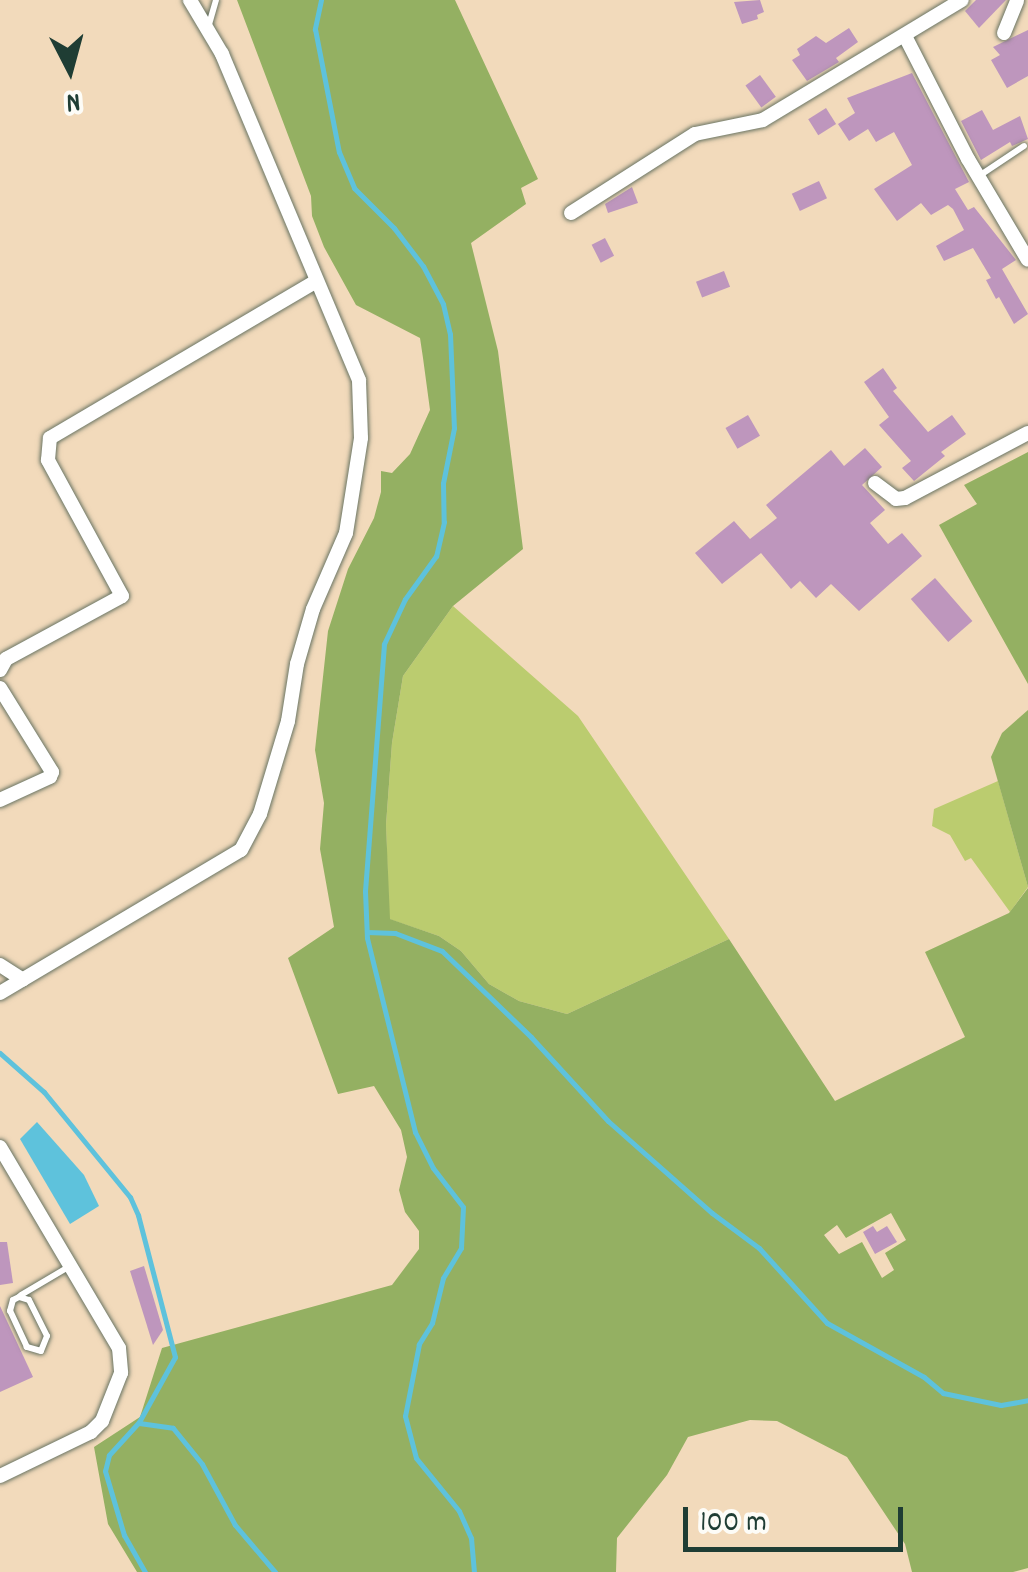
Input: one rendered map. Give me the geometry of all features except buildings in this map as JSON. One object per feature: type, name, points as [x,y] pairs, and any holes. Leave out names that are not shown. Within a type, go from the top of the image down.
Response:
[{"type":"street","points":[[0,993],[241,850],[252,835],[288,722],[302,644],[346,533],[362,438],[359,380],[222,54],[190,0]]},
{"type":"street","points":[[572,213],[694,134],[763,120],[906,38],[962,0]]},
{"type":"street","points":[[1004,34],[1017,0]]},
{"type":"street","points":[[906,38],[978,176],[1028,260]]},
{"type":"street","points":[[0,670],[6,659],[122,596],[48,460],[50,438],[315,282]]},
{"type":"street","points":[[875,483],[896,499],[905,498],[1028,433]]},
{"type":"street","points":[[0,688],[52,772],[50,778],[0,800]]},
{"type":"street","points":[[0,965],[22,980]]},
{"type":"street","points":[[0,1147],[118,1348],[121,1372],[102,1422],[91,1432],[0,1476]]},
{"type":"lane","points":[[208,29],[216,0]]},
{"type":"lane","points":[[978,176],[1024,146]]},
{"type":"lane","points":[[16,1298],[26,1298],[31,1304],[48,1339],[38,1352],[28,1347],[10,1311],[16,1298],[71,1265]]},
{"type":"lane","points":[[31,1290],[31,1304]]},
{"type":"green space","points":[[237,0],[455,0],[538,179],[521,188],[526,204],[471,243],[498,351],[523,549],[453,606],[403,676],[392,743],[386,825],[390,919],[439,936],[461,951],[489,984],[519,1001],[567,1014],[729,939],[835,1101],[965,1037],[925,952],[1009,913],[1028,888],[1028,1568],[1013,1572],[912,1572],[905,1544],[847,1457],[777,1421],[750,1420],[688,1437],[667,1475],[617,1538],[616,1572],[137,1572],[108,1524],[94,1447],[140,1417],[162,1348],[392,1285],[419,1249],[419,1231],[405,1212],[399,1190],[407,1157],[401,1130],[374,1086],[338,1094],[288,958],[334,927],[320,849],[324,803],[315,750],[328,631],[348,569],[374,518],[381,492],[381,471],[392,473],[410,454],[430,410],[420,338],[356,305],[324,247],[312,216],[311,196]],"holes":[[[891,1213],[906,1240],[885,1253],[894,1270],[882,1278],[862,1242],[839,1254],[824,1235],[837,1225],[846,1238]]]},
{"type":"green space","points":[[1028,452],[1028,684],[939,525],[977,504],[964,485]]},
{"type":"green space","points":[[453,606],[578,716],[729,939],[567,1014],[519,1001],[489,984],[461,951],[439,936],[389,919],[386,825],[392,743],[403,676]]},
{"type":"green space","points":[[1028,710],[1028,887],[991,757],[1002,733]]},
{"type":"green space","points":[[998,781],[1028,887],[1010,912],[971,858],[965,861],[950,835],[932,826],[934,809]]},
{"type":"water","points":[[37,1122],[84,1175],[99,1206],[70,1224],[20,1139]]},
{"type":"waterway","points":[[321,0],[315,29],[339,152],[354,188],[394,228],[423,266],[443,304],[450,334],[454,428],[443,483],[444,522],[436,556],[405,599],[384,644],[365,891],[367,938],[415,1132],[433,1168],[463,1207],[461,1248],[443,1278],[432,1323],[419,1344],[405,1416],[416,1458],[459,1511],[471,1538],[474,1572]]},
{"type":"waterway","points":[[367,932],[395,933],[442,951],[531,1037],[608,1121],[712,1213],[759,1248],[827,1323],[924,1377],[943,1393],[1001,1405],[1028,1400]]},
{"type":"waterway","points":[[0,1053],[44,1092],[130,1197],[138,1215],[175,1357],[139,1422],[109,1455],[105,1471],[124,1535],[145,1572]]},
{"type":"waterway","points":[[139,1423],[173,1428],[202,1464],[235,1525],[275,1572]]}]
